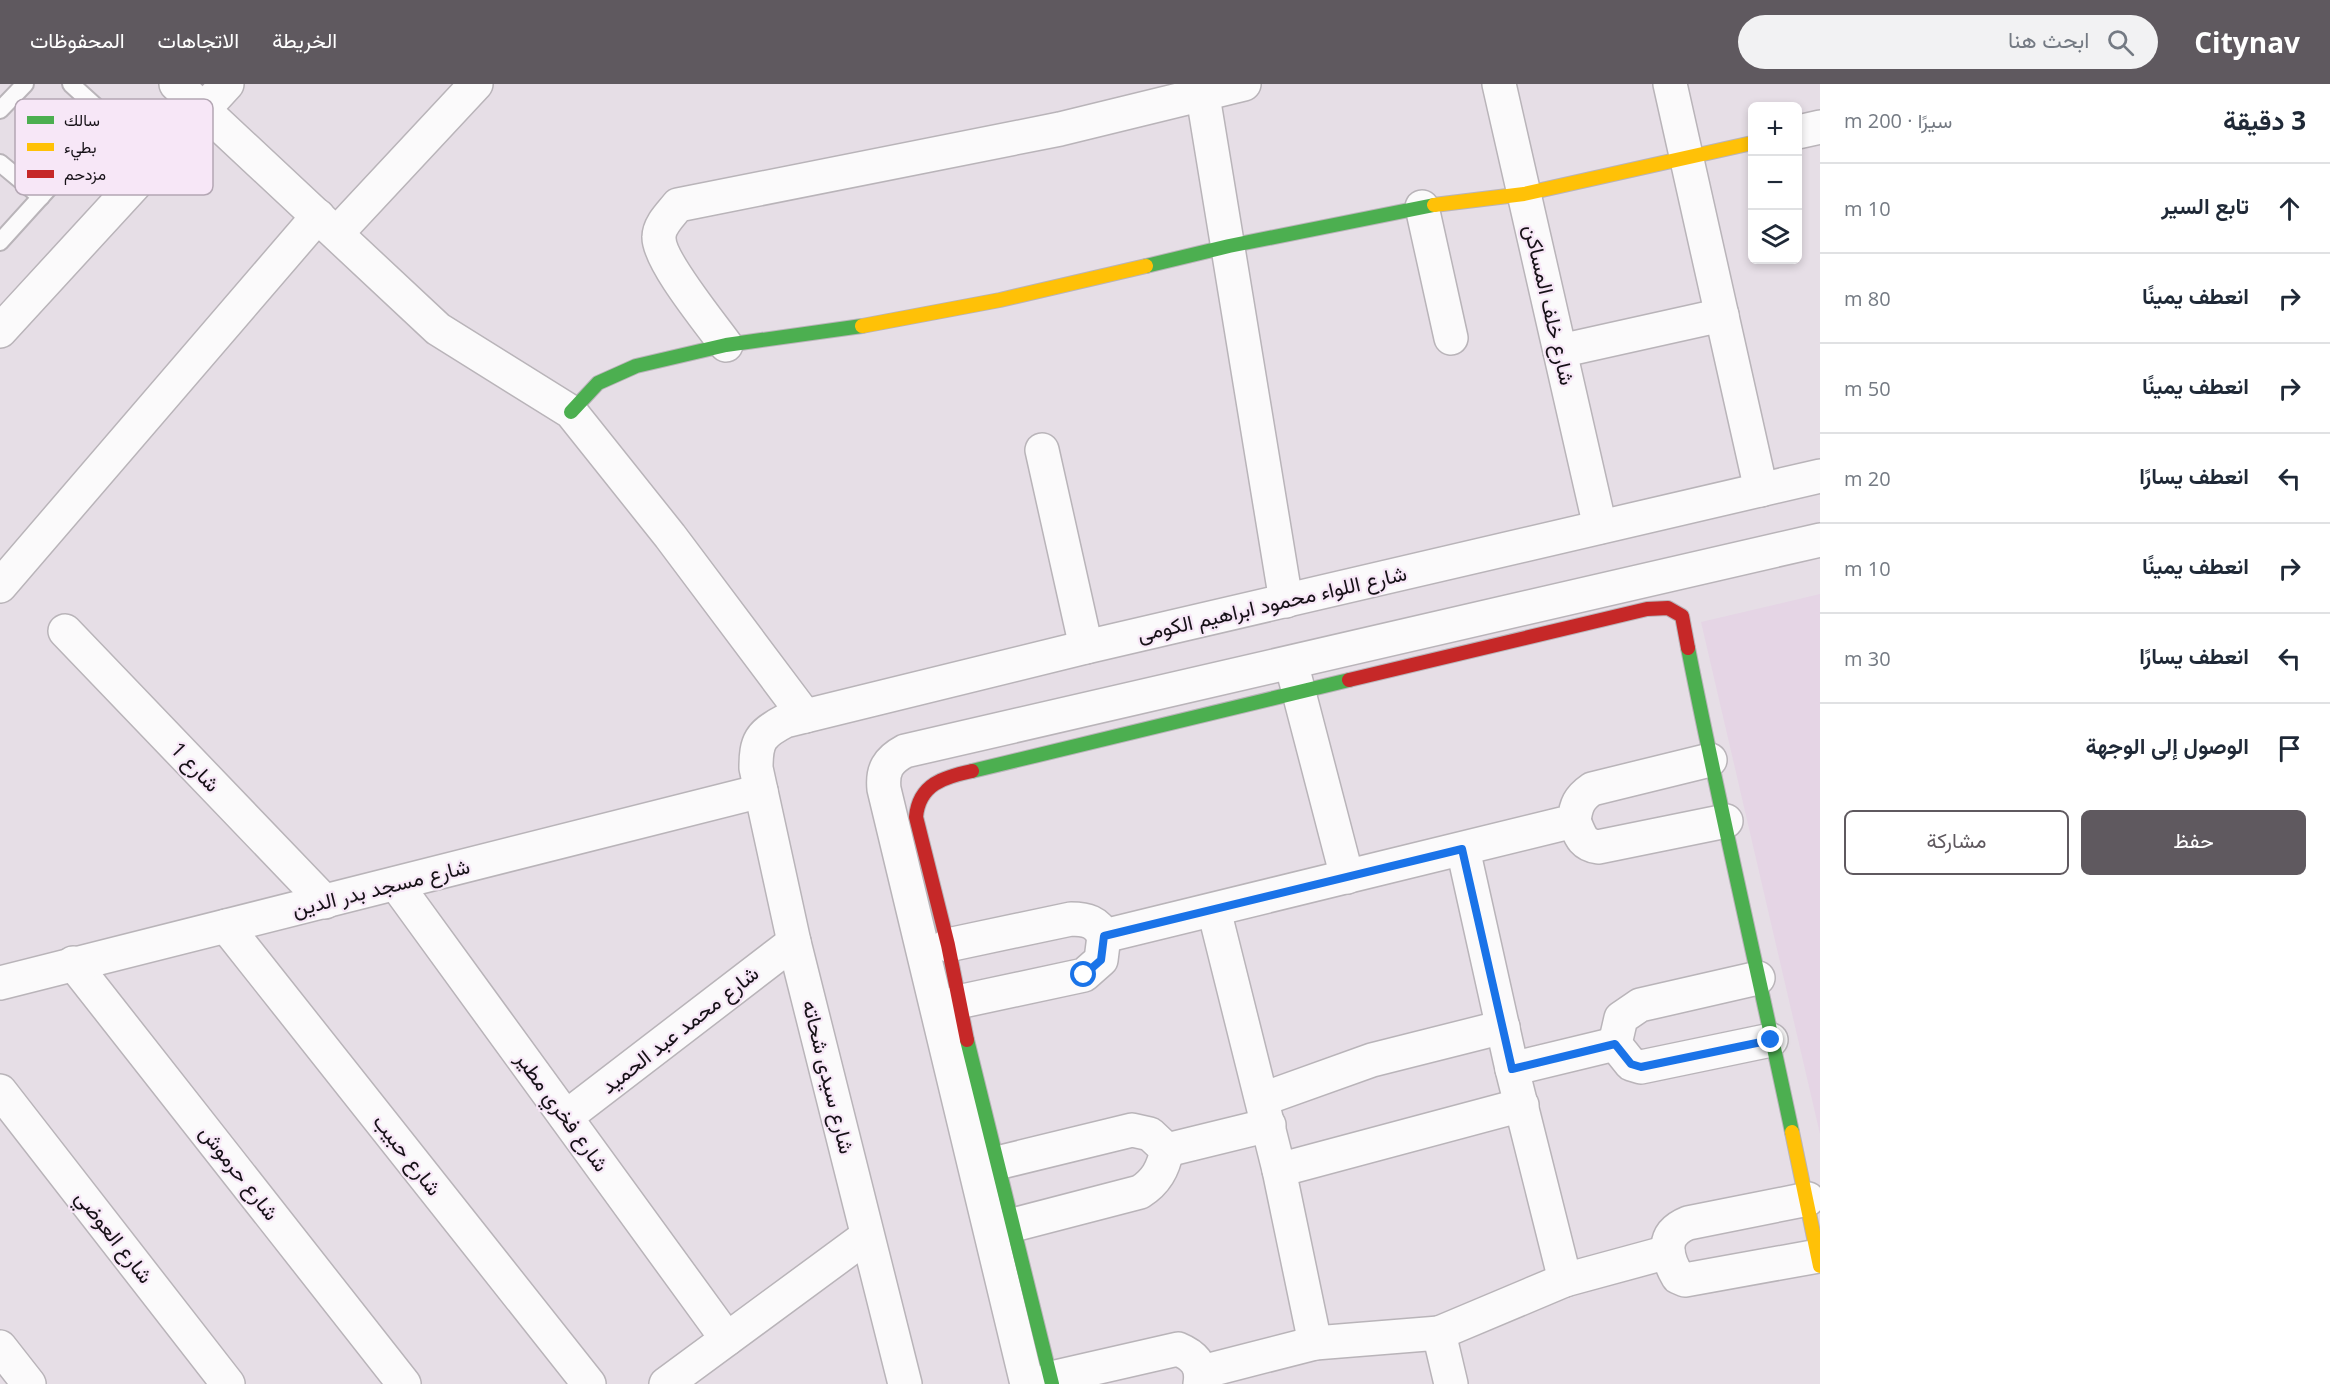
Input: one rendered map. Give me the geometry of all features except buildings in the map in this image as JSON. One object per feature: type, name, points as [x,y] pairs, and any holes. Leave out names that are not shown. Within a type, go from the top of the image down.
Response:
[{"type":"street","points":[[176,84],[191,99]]},
{"type":"street","points":[[213,100],[227,84]]},
{"type":"street","points":[[0,586],[328,224],[476,84]]},
{"type":"street","points":[[726,345],[664,258],[659,237],[665,220],[678,205],[1048,131],[1202,89],[1244,84]]},
{"type":"street","name":"شارع خلف المساكن","points":[[1498,84],[1600,526]]},
{"type":"street","points":[[1670,84],[1761,490]]},
{"type":"street","points":[[1202,89],[1286,601]]},
{"type":"street","points":[[213,120],[438,328],[571,411],[670,536],[805,716]]},
{"type":"street","points":[[1802,131],[1820,127]]},
{"type":"street","points":[[571,411],[598,383],[636,366],[726,345],[850,328],[999,300],[1229,246],[1422,207],[1524,194],[1748,144]]},
{"type":"street","points":[[0,331],[125,195]]},
{"type":"street","points":[[1422,207],[1451,338]]},
{"type":"street","points":[[1560,351],[1722,315]]},
{"type":"street","points":[[1042,450],[1086,647]]},
{"type":"street","name":"شارع اللواء محمود ابراهيم الكومى","points":[[759,780],[756,748],[767,730],[784,721],[1086,647],[1820,476]]},
{"type":"street","points":[[1025,1325],[1013,1225],[958,1002],[948,945],[916,826],[915,807],[926,788],[941,778],[1295,677],[1820,540]]},
{"type":"street","points":[[1668,1252],[1565,1280],[1439,1333],[1315,1343],[1201,1378],[1192,1356],[1178,1349],[1044,1382],[1025,1325],[884,789],[883,777],[886,766],[894,756],[905,751],[1647,609],[1668,608],[1682,616],[1710,760],[1726,821],[1771,1040],[1808,1199],[1819,1261],[1685,1280],[1678,1277],[1668,1252],[1669,1238],[1675,1228],[1688,1223],[1808,1199]]},
{"type":"street","name":"شارع 1","points":[[65,631],[325,902]]},
{"type":"street","points":[[1295,677],[1347,877]]},
{"type":"street","points":[[1710,760],[1592,789],[1581,796],[1574,820],[1581,838],[1588,845],[1598,847],[1726,821]]},
{"type":"street","name":"شارع مسجد بدر الدين","points":[[0,983],[396,884],[759,780]]},
{"type":"street","name":"شارع سيدى شحاته","points":[[759,780],[794,942],[905,1384]]},
{"type":"street","points":[[1104,936],[1574,820]]},
{"type":"street","points":[[1462,849],[1512,1069],[1565,1280]]},
{"type":"street","name":"شارع فخري مطير","points":[[396,884],[727,1339]]},
{"type":"street","points":[[1214,910],[1266,1112],[1315,1343]]},
{"type":"street","points":[[948,945],[1071,919],[1090,921],[1099,926],[1104,936],[1101,960],[1084,975],[958,1002]]},
{"type":"street","name":"شارع حبيب","points":[[226,926],[589,1384]]},
{"type":"street","name":"شارع محمد عبد الحميد","points":[[566,1117],[794,942]]},
{"type":"street","name":"شارع حرموش","points":[[73,963],[404,1384]]},
{"type":"street","points":[[1758,978],[1640,1005],[1621,1018],[1616,1028],[1615,1044],[1631,1064],[1641,1067],[1771,1040]]},
{"type":"street","points":[[1167,1150],[1266,1112],[1372,1060],[1503,1028]]},
{"type":"street","points":[[1512,1069],[1615,1044]]},
{"type":"street","name":"شارع العوضي","points":[[0,1091],[228,1384]]},
{"type":"street","points":[[1279,1170],[1522,1105]]},
{"type":"street","points":[[997,1163],[1132,1130],[1150,1134],[1167,1150]]},
{"type":"street","points":[[1013,1225],[1140,1192],[1150,1186],[1159,1174],[1167,1150]]},
{"type":"street","points":[[666,1384],[867,1236]]},
{"type":"street","points":[[1439,1333],[1450,1384]]},
{"type":"street","points":[[0,1347],[21,1381]]},
{"type":"lane","points":[[0,110],[25,84]]},
{"type":"lane","points":[[71,84],[87,99]]},
{"type":"lane","points":[[0,163],[15,175]]},
{"type":"lane","points":[[0,242],[41,197],[39,195]]},
{"type":"shaded area","points":[[1820,594],[1820,1134],[1701,622]]},
{"type":"traffic: fast","points":[[1146,266],[1229,246],[1434,205]]},
{"type":"traffic: fast","points":[[571,412],[598,383],[636,366],[726,345],[862,326]]},
{"type":"traffic: fast","points":[[1688,648],[1792,1132]]},
{"type":"traffic: fast","points":[[972,771],[1349,680]]},
{"type":"traffic: fast","points":[[967,1040],[1052,1384]]},
{"type":"traffic: slow","points":[[1434,205],[1524,194],[1748,144]]},
{"type":"traffic: slow","points":[[862,326],[1000,300],[1146,266]]},
{"type":"traffic: slow","points":[[1792,1132],[1820,1266]]},
{"type":"traffic: jam","points":[[1349,680],[1647,609],[1668,608],[1682,616],[1688,648]]},
{"type":"traffic: jam","points":[[967,1040],[948,945],[916,817],[922,797],[935,784],[943,779],[972,771]]},
{"type":"route","points":[[1084,975],[1095,968],[1101,960],[1104,936],[1462,849],[1512,1069],[1615,1044],[1622,1056],[1631,1064],[1641,1067],[1655,1066],[1771,1040]]}]
